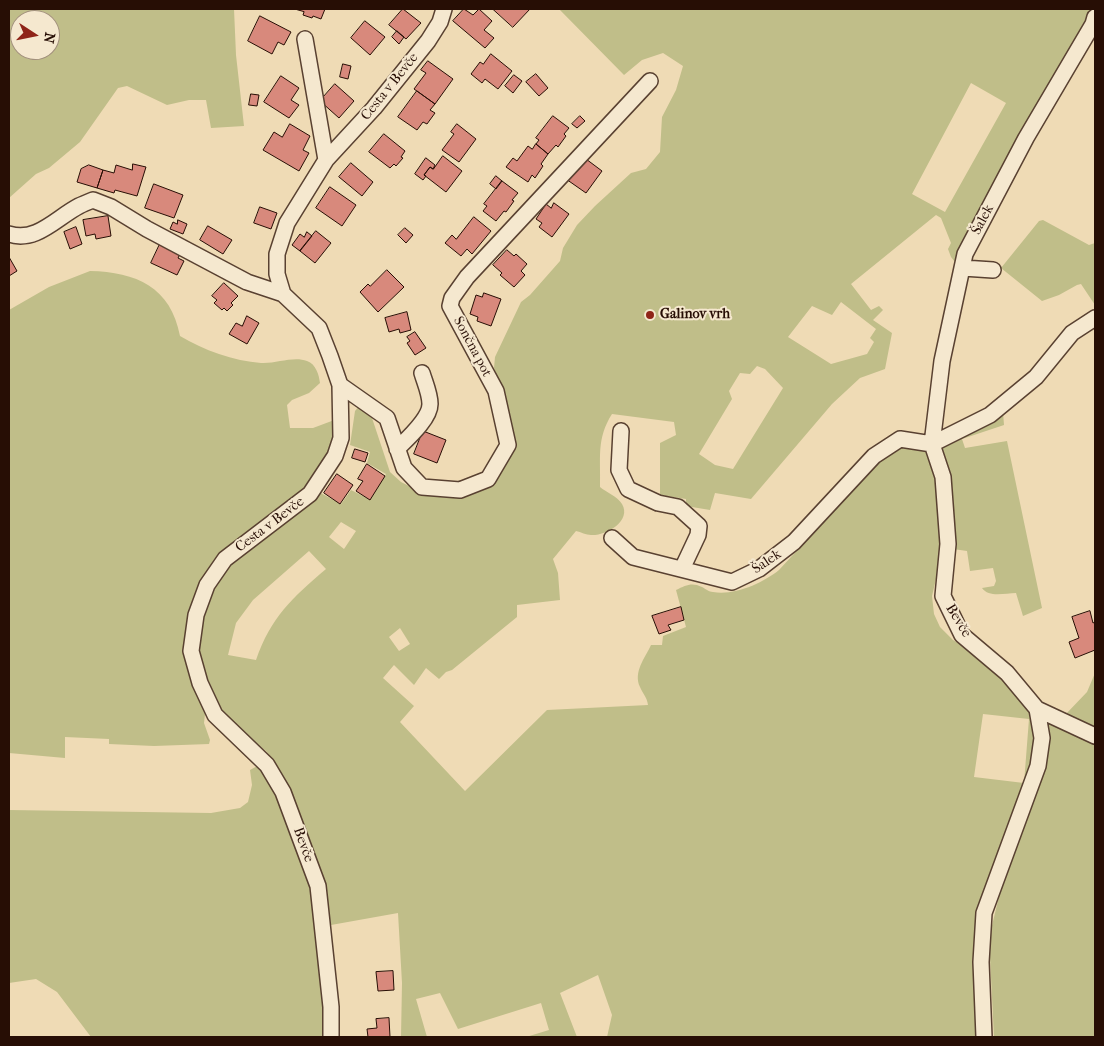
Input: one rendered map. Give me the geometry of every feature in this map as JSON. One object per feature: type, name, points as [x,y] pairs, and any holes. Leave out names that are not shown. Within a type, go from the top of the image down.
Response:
[{"type":"street","name":"Cesta v Bevče","points":[[283,294],[277,274],[277,254],[287,224],[326,160],[374,108],[428,41],[440,22],[444,9]]},
{"type":"street","name":"Šalek","points":[[612,538],[633,557],[732,582],[759,569],[794,542],[874,456],[900,439],[932,444],[942,361],[965,254],[1095,17]]},
{"type":"street","points":[[304,39],[326,160]]},
{"type":"street","name":"Sončna pot","points":[[340,385],[387,418],[404,468],[422,487],[460,490],[488,478],[508,446],[496,391],[450,306],[452,298],[467,277],[650,81]]},
{"type":"street","name":"Cesta v Bevče","points":[[9,234],[18,237],[34,234],[93,200],[111,207],[147,229],[194,252],[247,282],[283,294],[319,328],[340,385],[341,438],[335,456],[310,494],[225,559],[207,585],[196,615],[191,651],[200,683]]},
{"type":"street","points":[[963,268],[993,270]]},
{"type":"street","points":[[932,444],[990,415],[1036,377],[1072,334],[1095,318]]},
{"type":"street","points":[[397,449],[414,433],[430,406],[422,373]]},
{"type":"street","points":[[621,431],[619,470],[628,489],[658,503],[678,507],[699,526],[698,535],[682,569]]},
{"type":"street","name":"Bevče","points":[[932,444],[943,477],[944,486],[948,544],[943,596],[962,635],[1007,673],[1037,709],[1095,736]]},
{"type":"street","name":"Bevče","points":[[200,683],[215,715],[267,765],[283,792],[318,886],[331,1007],[331,1037]]},
{"type":"street","points":[[984,1037],[981,962],[984,913],[1038,766],[1042,738],[1037,709]]},
{"type":"shaded area","points":[[9,9],[234,9],[236,55],[244,126],[211,128],[206,100],[189,100],[167,105],[127,86],[118,88],[80,142],[49,168],[36,174],[9,198]]},
{"type":"shaded area","points":[[559,9],[1094,9],[1086,30],[955,262],[948,249],[951,243],[941,218],[936,215],[851,284],[871,310],[879,306],[883,310],[873,320],[892,333],[885,369],[860,378],[832,404],[751,499],[715,493],[710,510],[686,506],[686,499],[660,495],[660,443],[676,435],[674,422],[612,414],[601,440],[600,487],[620,501],[624,510],[623,516],[621,522],[604,533],[589,535],[576,531],[553,559],[558,573],[560,600],[517,605],[517,617],[439,679],[426,668],[414,685],[394,665],[383,678],[414,706],[400,722],[465,791],[547,710],[648,705],[638,681],[643,660],[651,645],[662,645],[663,636],[686,627],[676,590],[692,584],[712,592],[730,592],[748,587],[765,579],[779,570],[874,467],[902,444],[920,447],[934,458],[945,541],[932,596],[934,614],[940,627],[953,640],[978,655],[1018,692],[1034,718],[1037,747],[976,918],[976,1037],[607,1037],[612,1015],[598,975],[560,993],[577,1037],[526,1037],[549,1030],[541,1003],[458,1029],[440,993],[416,999],[427,1037],[401,1037],[402,983],[398,913],[331,925],[287,789],[278,768],[266,751],[241,732],[220,709],[207,685],[199,660],[198,645],[204,607],[215,581],[230,563],[268,531],[294,516],[310,501],[317,491],[341,504],[351,490],[369,499],[386,474],[367,463],[370,452],[350,445],[355,411],[360,405],[371,415],[390,472],[401,482],[413,488],[430,492],[484,475],[502,444],[500,385],[494,368],[495,357],[521,302],[530,295],[560,261],[563,248],[577,225],[631,173],[646,169],[660,152],[662,117],[676,90],[683,66],[663,53],[642,60],[624,75]],"holes":[[[971,83],[1006,103],[945,212],[912,194]],[[841,302],[876,329],[870,338],[874,342],[867,354],[831,364],[788,337],[812,306],[832,315]],[[757,366],[765,369],[783,388],[733,469],[715,465],[699,454],[732,399],[729,391],[740,373],[750,374]],[[341,522],[356,531],[344,549],[329,537]],[[309,551],[326,569],[284,609],[268,632],[256,660],[228,655],[236,623],[253,600]],[[400,628],[410,644],[399,651],[389,637]],[[983,714],[1029,719],[1024,783],[974,777]]]},
{"type":"shaded area","points":[[1043,220],[1089,245],[1095,243],[1095,305],[1081,284],[1042,301],[1001,268],[1039,221]]},
{"type":"shaded area","points":[[90,271],[122,275],[136,279],[149,286],[160,294],[169,305],[180,336],[199,346],[251,362],[267,363],[296,359],[310,362],[316,370],[320,383],[309,393],[292,400],[287,405],[290,428],[313,428],[337,419],[336,438],[323,468],[308,490],[288,506],[248,531],[224,551],[210,569],[194,598],[191,608],[197,691],[205,714],[204,723],[210,740],[209,744],[154,746],[109,744],[109,739],[65,737],[65,758],[9,753],[9,310],[49,287]]},
{"type":"shaded area","points":[[1003,412],[1004,425],[962,439],[965,448],[1007,441],[1042,608],[1023,616],[1016,593],[993,594],[982,588],[994,586],[996,581],[993,568],[970,571],[967,551],[953,549],[942,448],[944,445]]},
{"type":"shaded area","points":[[1095,673],[1095,733],[1065,715],[1087,692]]},
{"type":"shaded area","points":[[1053,721],[1095,741],[1095,1037],[994,1037],[989,938],[1008,859],[1048,722]]},
{"type":"shaded area","points":[[261,764],[272,780],[313,884],[320,933],[325,1037],[91,1037],[57,992],[36,979],[9,983],[9,810],[211,813],[240,808],[248,802],[252,785],[250,770]]},
{"type":"building","points":[[295,9],[325,9],[321,19],[303,15],[304,12]]},
{"type":"building","points":[[403,9],[421,23],[406,39],[389,25]]},
{"type":"building","points":[[464,9],[473,15],[479,9],[492,21],[484,30],[494,38],[485,48],[453,21]]},
{"type":"building","points":[[493,9],[530,9],[513,27]]},
{"type":"building","points":[[260,16],[291,32],[284,45],[278,42],[272,54],[248,41]]},
{"type":"building","points":[[365,21],[385,37],[370,55],[351,38]]},
{"type":"building","points":[[397,31],[404,37],[399,44],[392,37]]},
{"type":"building","points":[[491,54],[512,71],[498,89],[485,79],[482,83],[471,74],[480,62],[483,64]]},
{"type":"building","points":[[428,61],[453,79],[435,104],[414,89],[426,73],[421,70]]},
{"type":"building","points":[[343,64],[351,66],[348,79],[340,77]]},
{"type":"building","points":[[536,74],[548,88],[539,96],[526,82]]},
{"type":"building","points":[[514,75],[522,81],[513,93],[505,86]]},
{"type":"building","points":[[281,76],[299,88],[291,100],[299,105],[289,118],[264,102]]},
{"type":"building","points":[[335,84],[354,101],[339,118],[320,101]]},
{"type":"building","points":[[417,91],[435,104],[430,110],[435,113],[427,124],[423,122],[417,130],[398,117]]},
{"type":"building","points":[[251,94],[259,95],[257,106],[249,105]]},
{"type":"building","points":[[553,116],[569,128],[558,147],[556,145],[548,154],[536,144],[539,140],[536,138]]},
{"type":"building","points":[[580,116],[585,121],[577,128],[572,124]]},
{"type":"building","points":[[290,124],[310,136],[303,150],[309,153],[299,171],[263,150],[274,132],[282,137]]},
{"type":"building","points":[[457,124],[476,139],[459,162],[442,150],[454,134],[451,132]]},
{"type":"building","points":[[384,134],[405,151],[401,157],[403,158],[396,166],[394,164],[390,168],[369,152]]},
{"type":"building","points":[[536,144],[548,154],[535,178],[532,175],[528,182],[506,167],[513,158],[517,161],[528,146],[532,149]]},
{"type":"building","points":[[443,156],[462,171],[446,192],[424,175],[430,167],[433,169]]},
{"type":"building","points":[[582,156],[602,171],[586,193],[566,179]]},
{"type":"building","points":[[426,158],[435,165],[433,169],[430,167],[423,180],[415,174]]},
{"type":"building","points":[[351,163],[373,182],[362,196],[339,177]]},
{"type":"building","points":[[133,164],[146,167],[137,196],[115,190],[114,193],[97,188],[103,170],[114,173],[116,165],[132,170]]},
{"type":"building","points":[[89,165],[103,170],[97,188],[77,182],[81,169]]},
{"type":"building","points":[[496,176],[502,181],[496,189],[490,184]]},
{"type":"building","points":[[502,181],[518,193],[506,212],[504,211],[496,221],[483,211],[487,206],[484,204]]},
{"type":"building","points":[[154,184],[183,195],[174,218],[145,208]]},
{"type":"building","points":[[330,187],[356,205],[342,226],[316,208]]},
{"type":"building","points":[[554,203],[569,214],[552,237],[539,227],[542,223],[536,219],[546,204],[551,208]]},
{"type":"building","points":[[260,207],[277,213],[271,229],[254,223]]},
{"type":"building","points":[[108,216],[111,236],[96,239],[95,234],[86,236],[83,220]]},
{"type":"building","points":[[474,217],[491,231],[472,254],[467,249],[461,256],[445,243],[452,235],[456,239]]},
{"type":"building","points":[[178,220],[187,224],[183,234],[170,229],[173,222],[177,224]]},
{"type":"building","points":[[208,226],[232,240],[223,254],[200,240]]},
{"type":"building","points":[[76,227],[82,244],[70,249],[64,232]]},
{"type":"building","points":[[405,228],[413,235],[406,243],[398,235]]},
{"type":"building","points":[[316,231],[331,243],[315,263],[300,251]]},
{"type":"building","points":[[307,232],[312,236],[300,251],[292,245],[300,234],[304,237]]},
{"type":"building","points":[[160,244],[180,254],[178,258],[184,261],[177,275],[151,263]]},
{"type":"building","points":[[507,250],[514,256],[516,254],[527,264],[521,271],[525,275],[514,287],[500,275],[502,273],[493,265]]},
{"type":"building","points":[[9,257],[17,271],[9,276]]},
{"type":"building","points":[[387,270],[404,287],[378,312],[360,292],[368,284],[370,286]]},
{"type":"building","points":[[224,283],[238,296],[231,303],[233,305],[227,311],[224,308],[222,310],[214,303],[217,300],[212,296]]},
{"type":"building","points":[[484,293],[501,299],[491,326],[477,321],[478,317],[470,314],[476,295],[482,297]]},
{"type":"building","points":[[407,312],[411,330],[400,333],[399,329],[389,332],[385,318]]},
{"type":"building","points":[[247,316],[259,323],[247,344],[229,334],[236,323],[242,326]]},
{"type":"building","points":[[415,332],[426,348],[415,355],[407,343],[410,341],[407,337]]},
{"type":"building","points":[[423,431],[446,440],[437,463],[414,454]]},
{"type":"building","points":[[355,449],[368,453],[365,462],[352,458]]},
{"type":"building","points":[[367,464],[385,476],[370,500],[356,491],[363,481],[358,479]]},
{"type":"building","points":[[337,474],[353,485],[340,504],[324,493]]},
{"type":"building","points":[[681,607],[684,620],[668,625],[671,630],[659,634],[652,616]]},
{"type":"building","points":[[1090,611],[1093,623],[1095,622],[1095,650],[1075,658],[1069,642],[1079,638],[1072,617]]},
{"type":"building","points":[[393,971],[394,990],[378,991],[376,972]]},
{"type":"building","points":[[389,1018],[390,1037],[368,1037],[367,1029],[377,1028],[376,1019]]},
{"type":"place","name":"Galinov vrh","points":[[650,315]]}]
